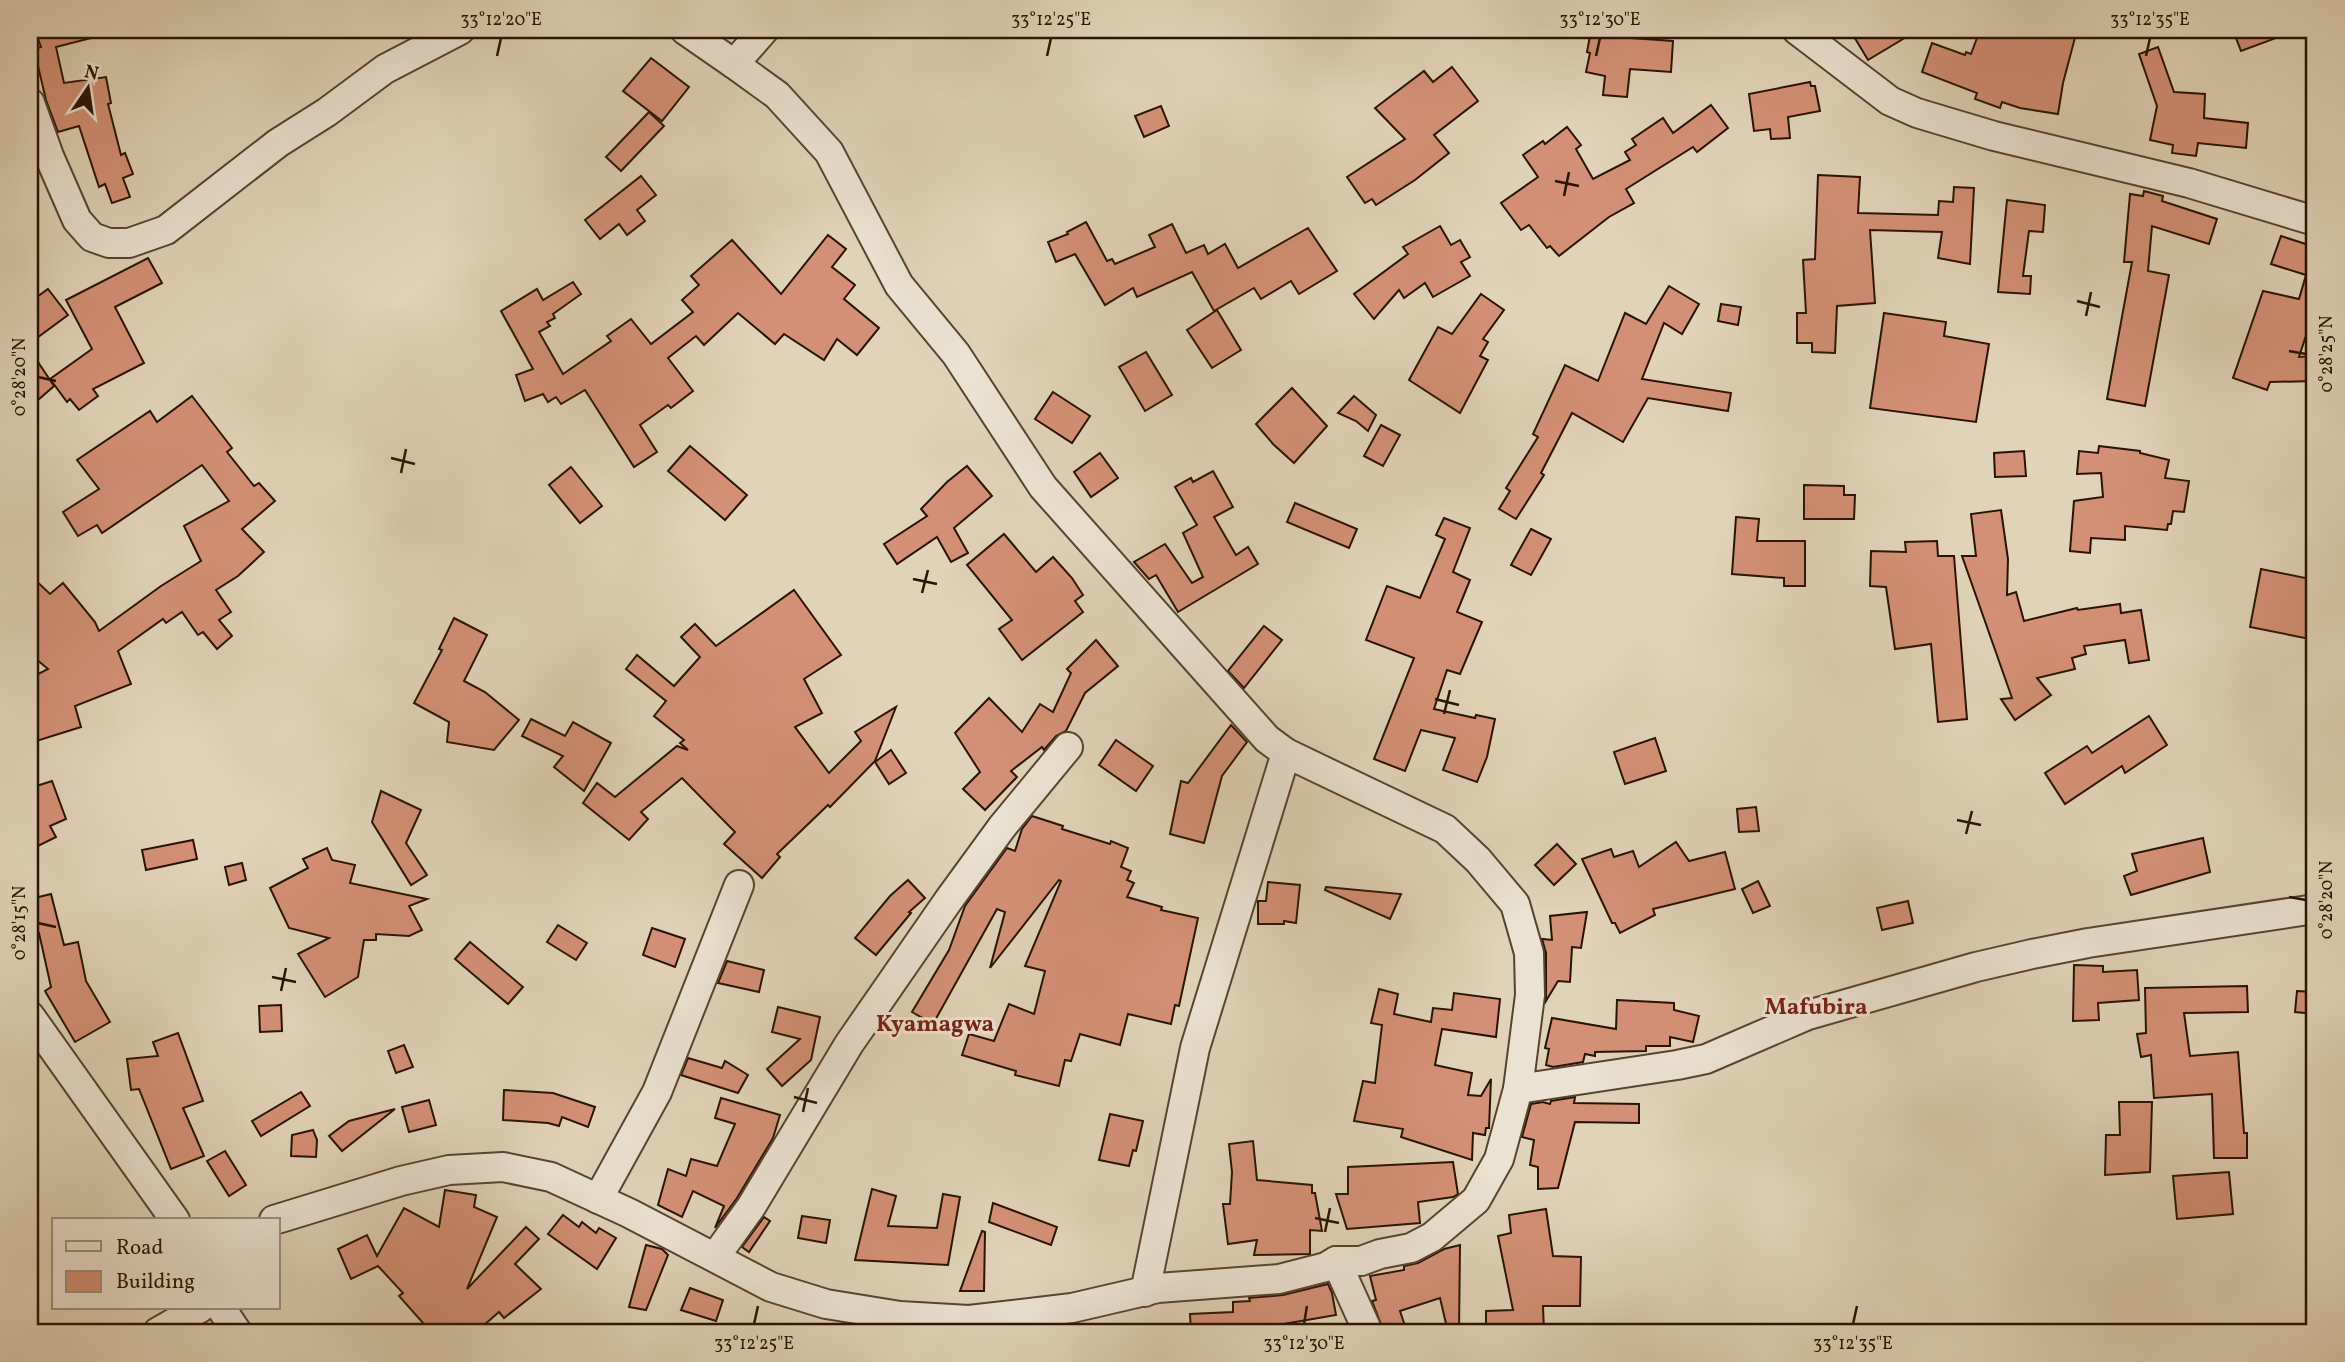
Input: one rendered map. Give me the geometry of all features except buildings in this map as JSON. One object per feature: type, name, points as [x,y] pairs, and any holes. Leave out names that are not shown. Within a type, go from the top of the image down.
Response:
[{"type":"street","points":[[30,103],[49,156],[77,220],[92,237],[109,243],[130,243],[166,230],[278,143],[327,112],[385,69],[460,30]]},
{"type":"street","points":[[280,1218],[401,1181],[449,1170],[503,1167],[551,1177],[771,1287],[826,1304],[900,1316],[969,1320],[1072,1308],[1158,1288],[1279,1279],[1325,1267],[1336,1261],[1361,1261],[1411,1248],[1432,1237],[1476,1200],[1499,1159],[1518,1089],[1530,995],[1529,953],[1515,904],[1479,860],[1445,829],[1286,753],[1267,739],[1043,487],[956,354],[899,285],[829,152],[776,95],[685,30]]},
{"type":"street","points":[[734,64],[764,30]]},
{"type":"street","points":[[1797,30],[1890,101],[1917,113],[1994,136],[2189,183],[2315,221]]},
{"type":"street","points":[[715,1257],[751,1207],[849,1044],[1002,827],[1068,747]]},
{"type":"street","points":[[1144,1292],[1195,1048],[1286,753]]},
{"type":"street","points":[[598,1199],[656,1092],[739,885]]},
{"type":"street","points":[[1518,1089],[1706,1059],[1808,1016],[1976,967],[2032,954],[2315,909]]},
{"type":"street","points":[[30,1016],[173,1218]]},
{"type":"street","points":[[1336,1261],[1367,1332]]},
{"type":"street","points":[[158,1332],[196,1310]]},
{"type":"street","points":[[222,1310],[237,1332]]},
{"type":"district","name":"Mafubira","points":[[1816,1006]]},
{"type":"district","name":"Kyamagwa","points":[[935,1023]]}]
